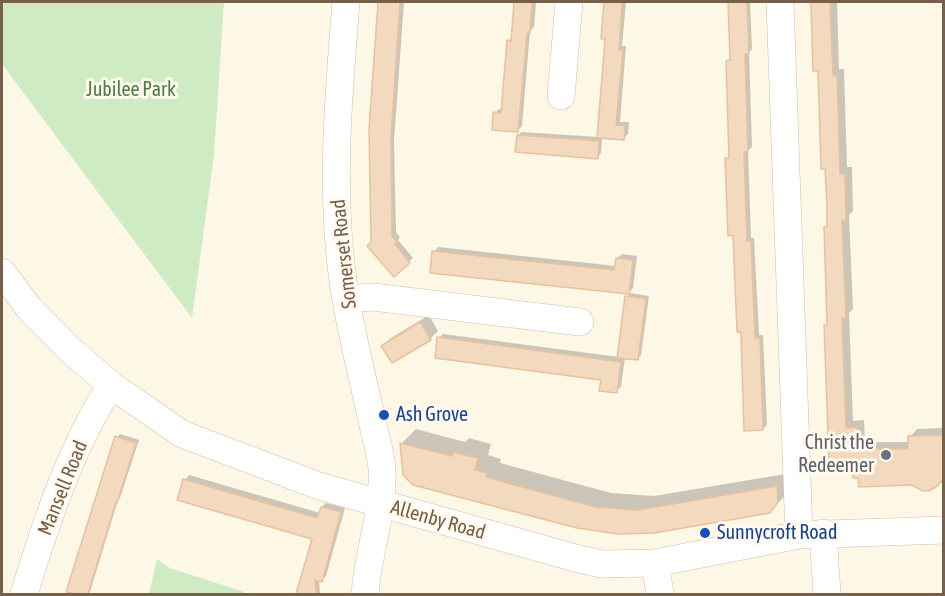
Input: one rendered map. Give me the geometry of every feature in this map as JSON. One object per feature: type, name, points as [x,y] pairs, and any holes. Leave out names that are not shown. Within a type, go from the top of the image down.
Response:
[{"type":"street","name":"Somerset Road","points":[[346,2],[340,65],[337,157],[338,230],[346,299],[382,468],[380,504],[367,570],[365,594]]},
{"type":"street","points":[[561,96],[569,2]]},
{"type":"street","points":[[780,2],[811,534],[827,594]]},
{"type":"street","name":"Allenby Road","points":[[2,272],[29,308],[68,348],[111,385],[182,434],[319,486],[380,504],[601,564],[655,563],[811,534],[944,530]]},
{"type":"street","points":[[346,299],[373,297],[580,322]]},
{"type":"street","name":"Mansell Road","points":[[24,594],[62,483],[96,408],[111,385]]},
{"type":"street","points":[[655,563],[660,594]]},
{"type":"green space","name":"Jubilee Park","points":[[2,2],[224,2],[214,155],[192,318],[2,64]]},
{"type":"green space","points":[[157,559],[170,568],[244,592],[244,594],[149,594]]},
{"type":"building","points":[[378,2],[400,2],[391,138],[392,236],[397,242],[395,244],[410,263],[394,277],[367,246],[371,242],[369,129]]},
{"type":"building","points":[[514,2],[532,2],[518,132],[492,130],[493,112],[501,113],[507,40],[511,41]]},
{"type":"building","points":[[604,2],[622,2],[619,50],[623,50],[616,125],[625,126],[624,140],[597,138],[605,39],[601,39]]},
{"type":"building","points":[[728,2],[747,2],[749,54],[745,54],[748,152],[744,152],[747,241],[751,241],[755,338],[760,338],[763,430],[744,431],[741,332],[737,332],[733,235],[728,236],[725,158],[729,158],[726,61],[730,60]]},
{"type":"building","points":[[811,2],[830,2],[833,76],[837,76],[840,174],[845,174],[846,220],[842,220],[846,318],[842,318],[846,428],[857,427],[858,449],[908,449],[908,436],[944,435],[944,479],[929,491],[923,491],[912,485],[859,487],[858,478],[853,478],[852,460],[829,462],[824,325],[827,325],[824,227],[827,227],[827,205],[825,169],[821,169],[818,71],[813,71]]},
{"type":"building","points":[[517,135],[599,141],[598,159],[515,152]]},
{"type":"building","points":[[432,251],[614,270],[616,258],[633,260],[629,294],[430,273]]},
{"type":"building","points":[[625,296],[646,299],[638,360],[617,358]]},
{"type":"building","points":[[420,322],[431,340],[392,363],[381,346]]},
{"type":"building","points":[[437,337],[621,362],[617,393],[599,391],[601,380],[435,358]]},
{"type":"building","points":[[115,436],[136,443],[88,594],[66,592]]},
{"type":"building","points":[[400,443],[452,456],[453,452],[478,458],[475,470],[487,473],[486,477],[595,507],[638,510],[777,486],[778,502],[770,513],[654,533],[618,534],[577,528],[413,485],[403,475]]},
{"type":"building","points":[[183,479],[317,518],[321,507],[341,512],[322,582],[315,580],[316,594],[296,594],[312,539],[177,500]]},
{"type":"place","name":"Ash Grove","points":[[384,415]]},
{"type":"place","name":"Christ the Redeemer","points":[[886,455]]},
{"type":"place","name":"Sunnycroft Road","points":[[705,533]]}]
